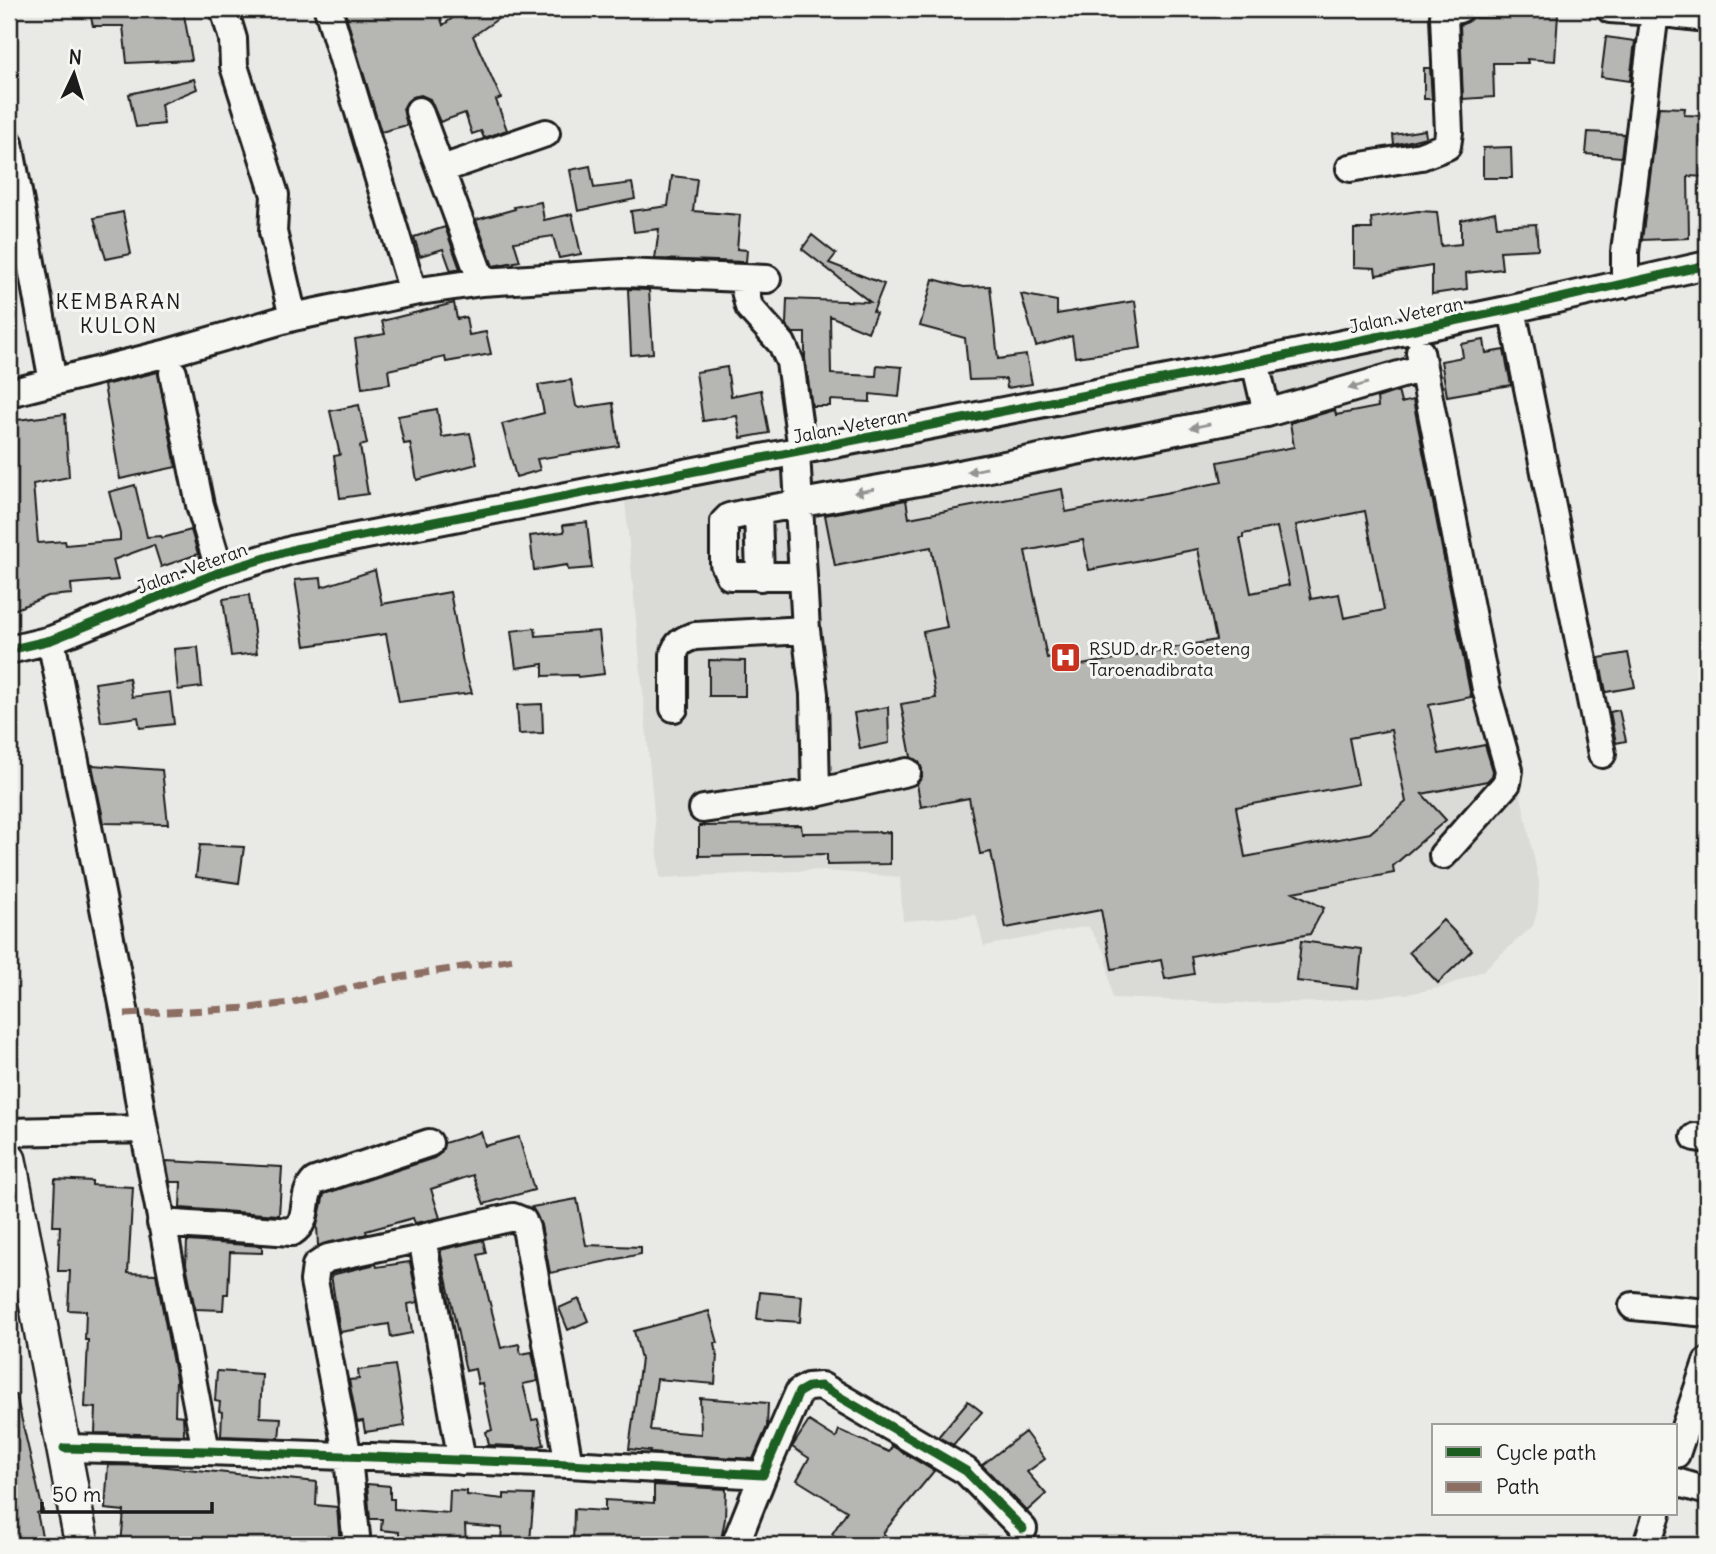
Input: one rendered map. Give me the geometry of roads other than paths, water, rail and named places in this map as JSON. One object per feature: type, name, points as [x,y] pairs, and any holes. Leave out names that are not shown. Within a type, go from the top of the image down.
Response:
[{"type":"main road","points":[[9,1160],[82,1545]]},
{"type":"street","points":[[224,9],[233,39],[234,66],[275,195],[273,232],[293,317]]},
{"type":"street","points":[[328,9],[413,292]]},
{"type":"street","points":[[1350,168],[1422,156],[1447,146],[1449,132],[1444,16],[1451,10],[1459,9]]},
{"type":"street","points":[[1610,9],[1707,18]]},
{"type":"street","points":[[1625,284],[1625,253],[1656,12]]},
{"type":"street","points":[[419,111],[482,282]]},
{"type":"street","points":[[442,169],[546,133]]},
{"type":"street","points":[[9,143],[53,382]]},
{"type":"street","name":"Jalan. Veteran","points":[[9,650],[51,640],[220,572],[296,549],[1255,362],[1512,309],[1707,265]]},
{"type":"street","points":[[9,393],[293,317],[413,292],[482,282],[623,273],[755,278],[749,307],[786,350],[790,362],[799,451],[798,503],[806,630],[814,694],[816,793]]},
{"type":"street","points":[[1512,309],[1602,754]]},
{"type":"street","points":[[1415,329],[1486,689],[1509,770],[1507,783],[1443,855]]},
{"type":"street","points":[[1255,362],[1267,413]]},
{"type":"street","points":[[803,576],[730,576],[724,564],[724,522],[729,517],[758,510],[1267,413],[1423,368]]},
{"type":"street","points":[[173,373],[200,505],[220,572]]},
{"type":"street","points":[[758,510],[760,577]]},
{"type":"street","points":[[674,708],[675,648],[686,638],[806,630]]},
{"type":"street","points":[[51,640],[125,1014],[161,1223],[206,1451]]},
{"type":"street","points":[[703,809],[816,793],[906,772]]},
{"type":"street","points":[[9,1132],[144,1129]]},
{"type":"street","points":[[161,1223],[292,1232],[299,1228],[303,1220],[306,1194],[315,1181],[429,1143]]},
{"type":"street","points":[[356,1536],[348,1458],[314,1281],[316,1266],[328,1258],[506,1218],[523,1222],[569,1464]]},
{"type":"street","points":[[422,1238],[462,1461]]},
{"type":"street","points":[[1633,1306],[1707,1313]]},
{"type":"street","points":[[1678,1449],[1704,1379]]},
{"type":"street","points":[[735,1545],[799,1392],[808,1387],[821,1386],[966,1471],[1023,1529]]},
{"type":"street","points":[[64,1448],[569,1464],[763,1475]]},
{"type":"street","points":[[1678,1483],[1707,1491]]},
{"type":"street","points":[[1647,1545],[1656,1516]]},
{"type":"place","name":"RSUD dr R. Goeteng Taroenadibrata","points":[[1066,658]]},
{"type":"district","name":"KEMBARAN KULON","points":[[119,313]]}]
